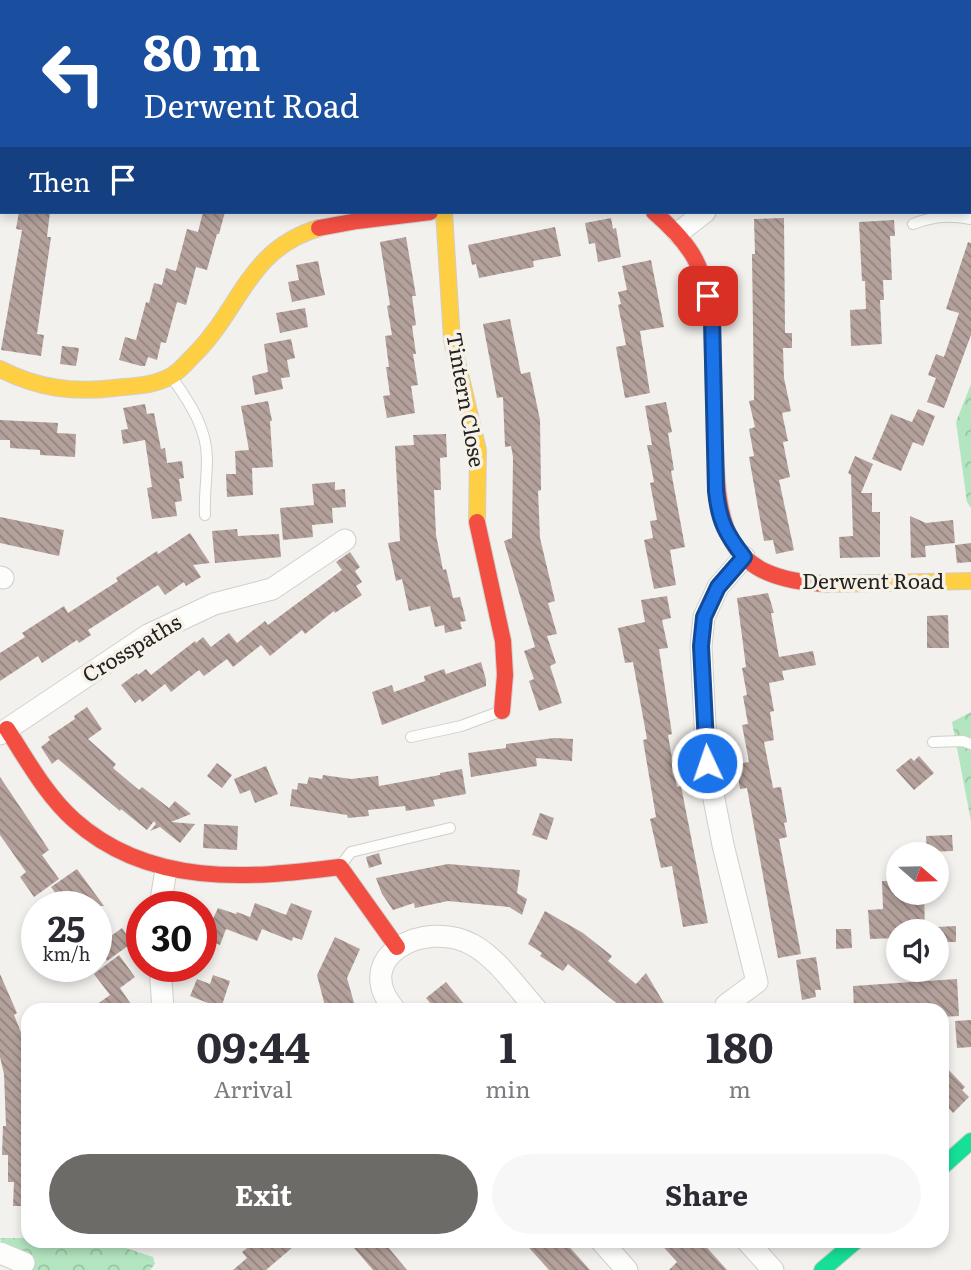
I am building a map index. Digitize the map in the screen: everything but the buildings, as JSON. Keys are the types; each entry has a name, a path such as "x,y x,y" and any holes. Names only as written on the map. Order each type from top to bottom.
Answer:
{"street":[{"path":"0,369 34,384 58,390 86,392 171,376 204,345 257,268 289,240 309,230 417,214"},
{"name":"Tintern Close","path":"444,214 452,340 478,450 477,523 503,641 505,675 502,711"},
{"name":"Derwent Road","path":"656,214 678,233 695,256 703,275 712,319 716,491 719,515 728,537 744,557 764,573 802,584 971,581"},
{"path":"678,233 702,214"},
{"name":"Crosspaths","path":"3,732 148,635 214,604 272,589 345,540"},
{"path":"729,1003 757,982 726,856 707,763 701,646 704,617 718,587 744,557"},
{"path":"3,732 75,821 131,857 166,870 209,877 257,876 340,867 397,947"},
{"path":"162,891 166,870"},
{"path":"389,1003 381,985 383,968 397,947 411,939 436,936 455,937 473,945 490,958 531,1003"},
{"path":"161,982 163,1003"},
{"path":"949,1156 952,1151 971,1141"},
{"path":"607,1248 627,1270"},
{"path":"753,1248 773,1270"},
{"path":"822,1270 848,1248"},
{"path":"0,1253 24,1263"}],"lane":[{"path":"913,224 931,217 948,215 971,219"},
{"path":"171,376 191,404 203,431 207,458 205,515"},
{"path":"411,737 461,726 502,711"},
{"path":"933,742 963,741 971,744"},
{"path":"340,867 351,852 450,828"}],"green space":[{"path":"971,384 971,508 967,502 956,422"},
{"path":"971,712 971,821 952,722"},
{"path":"0,1238 21,1238 21,1248 125,1248 153,1257 155,1264 150,1270 26,1270 6,1261"}],"traffic: fast":[{"path":"949,1161 971,1141"},
{"path":"822,1270 848,1248"}],"traffic: slow":[{"path":"444,214 452,340 478,450 477,522"},
{"path":"0,369 28,381 70,389 136,386 164,379 180,369 211,336 248,282 276,250 319,228"},
{"path":"828,584 971,581"}],"traffic: jam":[{"path":"319,228 414,214"},
{"path":"656,214 688,248 701,271 705,285 712,319 719,498 724,523 733,543 747,560 767,572 793,580 828,584"},
{"path":"477,522 503,641 505,675 502,711"},
{"path":"7,729 55,800 74,820 103,842 134,857 200,873 270,874 340,867 397,947"}],"route":[{"path":"707,763 701,646 704,617 718,587 744,557 728,537 719,515 716,491 712,319 708,296"}]}
